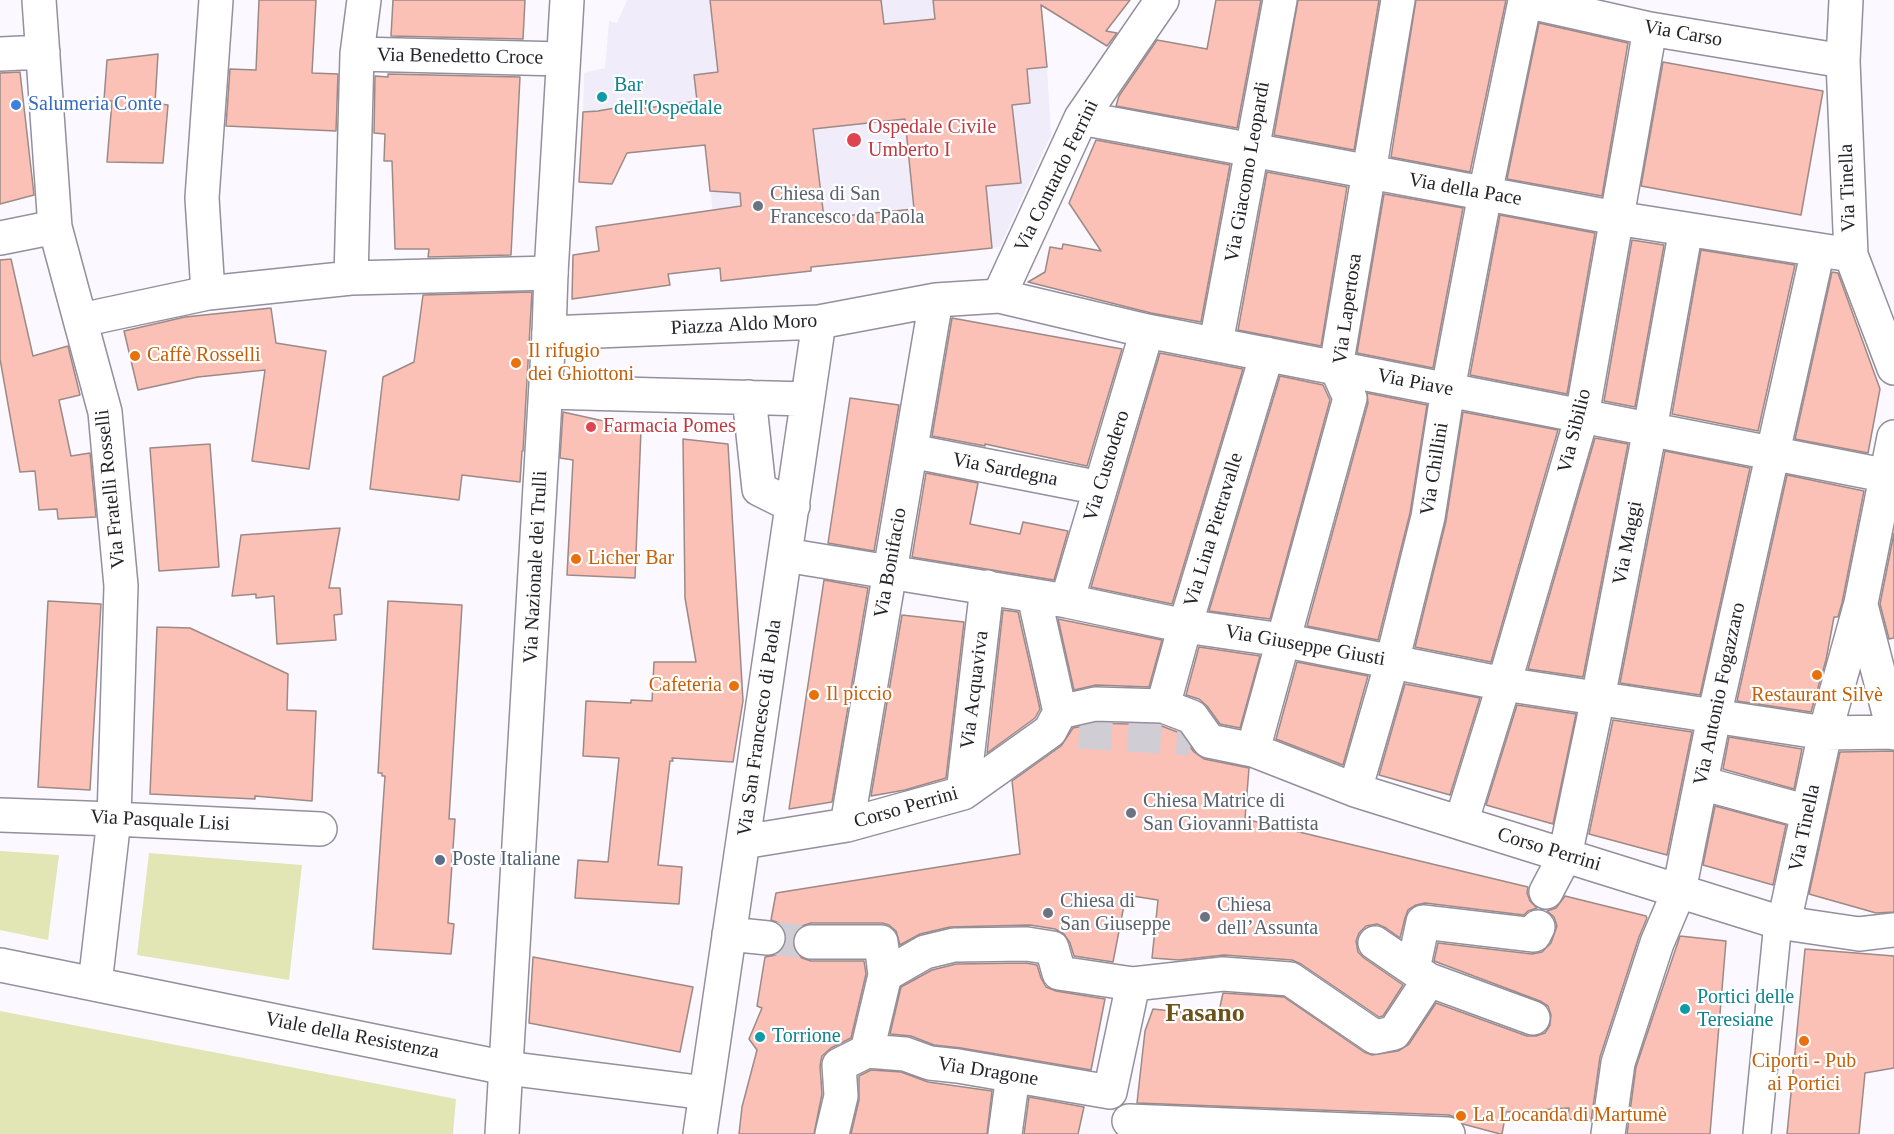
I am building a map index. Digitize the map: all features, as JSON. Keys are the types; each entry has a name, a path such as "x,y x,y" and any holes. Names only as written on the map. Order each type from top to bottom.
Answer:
{"street":[{"name":"Via Fratelli Rosselli","path":"39,0 55,227 105,412 121,586 114,819 95,984"},
{"path":"208,293 202,198 216,0"},
{"path":"351,278 357,54 364,0"},
{"name":"Via Nazionale dei Trulli","path":"502,1134 567,0"},
{"name":"Via Contardo Ferrini","path":"999,296 1082,118 1162,0"},
{"name":"Via Giacomo Leopardi","path":"1216,343 1280,0"},
{"name":"Via Lapertosa","path":"1253,750 1350,398 1336,368 1398,0"},
{"name":"Via Tinella","path":"1845,0 1843,61 1851,255 1894,368"},
{"name":"Via Carso","path":"1525,1 1650,29 1843,61"},
{"name":"Via Chillini","path":"1355,790 1392,662 1428,518 1448,390 1525,1"},
{"name":"Via Sibilio","path":"1461,823 1582,416 1650,29"},
{"path":"0,54 43,52"},
{"name":"Via Benedetto Croce","path":"357,54 563,59"},
{"name":"Via della Pace","path":"1082,118 1616,218 1851,255"},
{"path":"0,238 55,227"},
{"name":"Via Maggi","path":"1546,892 1565,856 1599,698 1686,229"},
{"name":"Via Antonio Fogazzaro","path":"1608,1134 1618,1063 1657,943 1679,891 1714,717 1818,250"},
{"path":"81,320 208,293 351,278 551,273"},
{"name":"Via Piave","path":"936,300 999,296 1147,331 1890,477"},
{"name":"Piazza Aldo Moro","path":"549,333 819,322 936,300"},
{"name":"Via Bonifacio","path":"847,825 936,300"},
{"name":"Via San Francesco di Paola","path":"700,1134 819,322"},
{"name":"Via Custodero","path":"1067,601 1147,331"},
{"name":"Via Lina Pietravalle","path":"1163,706 1267,354"},
{"path":"546,392 807,399"},
{"path":"749,397 759,489 793,506"},
{"path":"1894,437 1890,477 1861,603 1894,732"},
{"name":"Via Sardegna","path":"911,451 1100,488"},
{"name":"Via Giuseppe Giusti","path":"785,555 1067,601 1185,626 1282,640 1504,684 1825,733 1894,732"},
{"name":"Via Acquaviva","path":"963,793 987,587"},
{"path":"1034,596 1063,725"},
{"name":"Via Tinella","path":"1781,922 1825,733 1861,603"},
{"name":"Corso Perrini","path":"743,842 847,825 963,793 1095,704 1163,706 1192,717 1200,740 1253,750 1355,790 1679,891 1781,922 1859,934 1894,930"},
{"path":"1701,783 1808,812"},
{"name":"Via Pasquale Lisi","path":"0,815 320,829"},
{"path":"885,975 925,952 954,945 1027,944 1052,948 1059,973 1133,984 1223,974 1290,979 1375,1038 1394,1033 1421,974 1423,922 1534,935 1538,927"},
{"path":"1757,1134 1781,922"},
{"path":"729,934 768,938"},
{"path":"811,942 881,942 885,975 853,1058 832,1134"},
{"path":"1375,943 1421,974 1533,1018"},
{"name":"Viale della Resistenza","path":"0,965 506,1068 706,1093"},
{"path":"1133,984 1110,1092 1127,1107 1129,1128 1449,1134"},
{"name":"Via Dragone","path":"853,1058 905,1054 930,1063 1110,1092"},
{"path":"1005,1134 1013,1075"}],"shaded area":[{"name":"Ospedale Civile Umberto I","path":"627,0 1040,0 1051,135 1000,247 811,267 811,271 721,281 705,145 633,110 632,105 583,112 584,73 605,68 609,21 617,23"}],"green space":[{"path":"0,851 59,855 48,940 0,930"},
{"path":"149,853 302,865 289,980 137,955"},
{"path":"0,1011 456,1099 453,1134 0,1134"}],"building":[{"path":"259,0 316,0 312,73 338,74 336,131 226,126 230,69 256,70"},
{"path":"393,0 525,0 523,39 391,36"},
{"name":"Ospedale Civile Umberto I","path":"710,0 881,0 884,24 935,19 933,0 1130,0 1106,31 1117,33 1107,46 1041,5 1047,67 1027,69 1030,103 1012,105 1021,183 986,186 992,248 811,267 811,271 721,281 720,268 668,274 670,285 572,299 573,255 599,251 596,227 741,206 740,193 710,191 705,145 627,153 612,184 579,182 583,112 632,105 633,110 697,101 694,75 718,72","holes":["905,119 914,209 824,218 813,129"]},
{"path":"1216,0 1261,0 1237,128 1116,106 1119,96 1157,40 1207,49"},
{"path":"1298,0 1379,0 1354,150 1274,135"},
{"path":"1416,0 1506,0 1470,172 1391,157"},
{"path":"1539,23 1628,43 1602,196 1507,179"},
{"path":"158,54 155,103 168,105 163,163 107,162 112,101 104,100 107,60"},
{"path":"1663,62 1823,91 1801,215 1641,186"},
{"path":"20,72 34,195 0,204 0,73"},
{"path":"388,74 520,77 511,255 428,257 429,249 395,249 392,161 384,161 385,134 374,133 375,76 388,77"},
{"path":"1096,140 1230,165 1201,322 1151,313 1028,282 1045,272 1050,247 1062,249 1063,244 1101,251 1069,203"},
{"path":"1267,172 1347,187 1321,346 1238,330"},
{"path":"1384,194 1463,208 1433,368 1357,353"},
{"path":"1500,215 1595,233 1567,394 1470,375"},
{"path":"1632,240 1664,245 1635,407 1604,401"},
{"path":"1701,250 1795,265 1758,431 1672,414"},
{"path":"11,259 33,356 68,346 80,395 59,400 71,456 90,453 96,517 58,519 57,509 39,510 35,471 20,472 0,359 0,260"},
{"path":"1832,272 1838,273 1880,389 1868,453 1795,439"},
{"path":"532,292 520,482 462,475 459,500 370,489 383,377 414,362 423,295"},
{"path":"271,308 276,343 326,351 309,469 252,461 265,370 198,377 138,390 124,331 185,317"},
{"path":"952,318 1122,349 1087,466 985,444 985,446 932,436"},
{"path":"1160,353 1243,369 1172,604 1091,587"},
{"path":"1280,376 1323,385 1330,400 1270,619 1209,611"},
{"path":"1367,393 1427,405 1410,513 1378,640 1307,626 1368,403"},
{"path":"850,398 899,405 874,551 828,543"},
{"path":"563,412 615,421 615,424 630,423 641,430 635,578 567,575 573,460 560,458"},
{"path":"1463,412 1558,430 1491,662 1415,647 1446,521"},
{"path":"1595,438 1628,444 1583,677 1528,669"},
{"path":"683,439 728,444 743,701 733,762 672,758 673,761 670,761 658,865 682,867 679,904 575,898 578,860 608,862 619,758 583,756 586,701 631,703 631,700 652,701 654,662 696,662 685,598"},
{"path":"210,444 219,567 159,571 150,448"},
{"path":"1665,451 1750,468 1700,695 1620,683"},
{"path":"926,473 978,483 970,524 1020,534 1023,522 1068,531 1054,580 912,557"},
{"path":"1787,475 1864,491 1842,603 1838,617 1834,617 1826,660 1811,712 1737,701"},
{"path":"340,528 329,588 340,588 342,614 334,615 336,640 277,644 274,596 256,598 256,594 232,596 241,535"},
{"path":"1894,533 1894,638 1889,639 1880,604"},
{"path":"824,580 868,588 832,802 789,809"},
{"path":"48,601 101,604 90,790 38,787"},
{"path":"388,601 462,605 449,819 455,819 448,923 454,924 451,954 373,949 385,776 378,773"},
{"path":"1003,610 1018,612 1040,709 1035,718 987,753"},
{"path":"902,615 964,622 946,778 905,790 871,796"},
{"path":"1058,619 1162,640 1149,687 1096,685 1074,690"},
{"path":"157,627 190,628 288,674 287,710 316,711 312,801 255,796 255,799 150,794"},
{"path":"1199,647 1260,656 1240,728 1220,724 1199,699 1186,695"},
{"path":"1297,662 1368,676 1343,765 1276,739"},
{"path":"1405,684 1480,698 1450,795 1379,775"},
{"path":"1517,705 1576,714 1553,824 1486,805"},
{"path":"1613,720 1692,732 1667,855 1589,834"},
{"path":"1097,723 1159,725 1180,733 1194,752 1204,759 1249,768 1245,819 1528,887 1527,893 1530,901 1537,908 1524,915 1425,903 1408,910 1400,938 1377,924 1366,926 1359,933 1356,941 1358,952 1403,985 1383,1016 1379,1017 1292,960 1224,955 1179,960 1152,958 1158,900 1126,895 1113,962 1074,956 1064,934 1055,929 1030,925 950,927 920,934 900,945 896,931 882,923 811,923 795,932 792,941 795,951 802,958 811,961 864,961 866,974 851,1038 831,1048 822,1056 820,1066 822,1094 814,1134 739,1134 742,1107 757,1050 749,1039 762,1008 757,1006 765,957 776,955 787,940 785,930 779,923 771,920 776,893 1020,854 1012,781 1061,746 1073,728"},
{"path":"1729,737 1802,749 1794,789 1723,769"},
{"path":"1894,751 1894,912 1876,913 1809,894 1840,752"},
{"path":"1715,806 1786,825 1773,885 1703,865"},
{"path":"1565,896 1647,918 1600,1057 1591,1121 1568,1119 1569,1108 1506,1112 1502,1134 1500,1134 1463,1124 1457,1118 1449,1115 1137,1103 1145,1031 1153,1009 1218,1016 1223,993 1284,997 1364,1052 1372,1055 1398,1051 1409,1044 1436,1003 1527,1036 1545,1033 1550,1025 1551,1015 1548,1006 1434,961 1438,943 1532,954 1542,952 1551,943 1557,926 1554,917 1547,911 1556,908"},
{"name":"Portici delle Teresiane","path":"1680,936 1726,941 1710,1134 1627,1134 1636,1067"},
{"name":"Portici delle Teresiane","path":"1805,949 1894,956 1894,1068 1865,1073 1859,1134 1787,1134"},
{"path":"533,957 693,987 680,1052 529,1023"},
{"path":"1026,963 1037,965 1046,987 1056,991 1105,999 1091,1070 934,1045 911,1036 890,1034 901,987 932,970 956,964"},
{"path":"871,1070 901,1072 928,1082 992,1091 987,1134 851,1134 859,1100 859,1076"},
{"path":"1029,1097 1084,1107 1078,1134 1024,1134"}],"tunnel":[{"path":"1079,732 1191,739"},
{"path":"768,938 811,942"}],"place":[{"name":"Bar dell'Ospedale","path":"602,97"},
{"name":"Salumeria Conte","path":"16,105"},
{"name":"Ospedale Civile Umberto I","path":"854,140"},
{"name":"Chiesa di San Francesco da Paola","path":"758,206"},
{"name":"Caffè Rosselli","path":"135,356"},
{"name":"Il rifugio dei Ghiottoni","path":"516,363"},
{"name":"Farmacia Pomes","path":"591,427"},
{"name":"Licher Bar","path":"576,559"},
{"name":"Restaurant Silvè","path":"1817,675"},
{"name":"Cafeteria","path":"734,686"},
{"name":"Il piccio","path":"814,695"},
{"name":"Chiesa Matrice di San Giovanni Battista","path":"1131,813"},
{"name":"Poste Italiane","path":"440,860"},
{"name":"Chiesa di San Giuseppe","path":"1048,913"},
{"name":"Chiesa dell’Assunta","path":"1205,917"},
{"name":"Portici delle Teresiane","path":"1685,1009"},
{"name":"Torrione","path":"760,1037"},
{"name":"Ciporti - Pub ai Portici","path":"1804,1041"},
{"name":"La Locanda di Martumè","path":"1461,1116"}],"district":[{"name":"Fasano","path":"1205,1014"}]}
